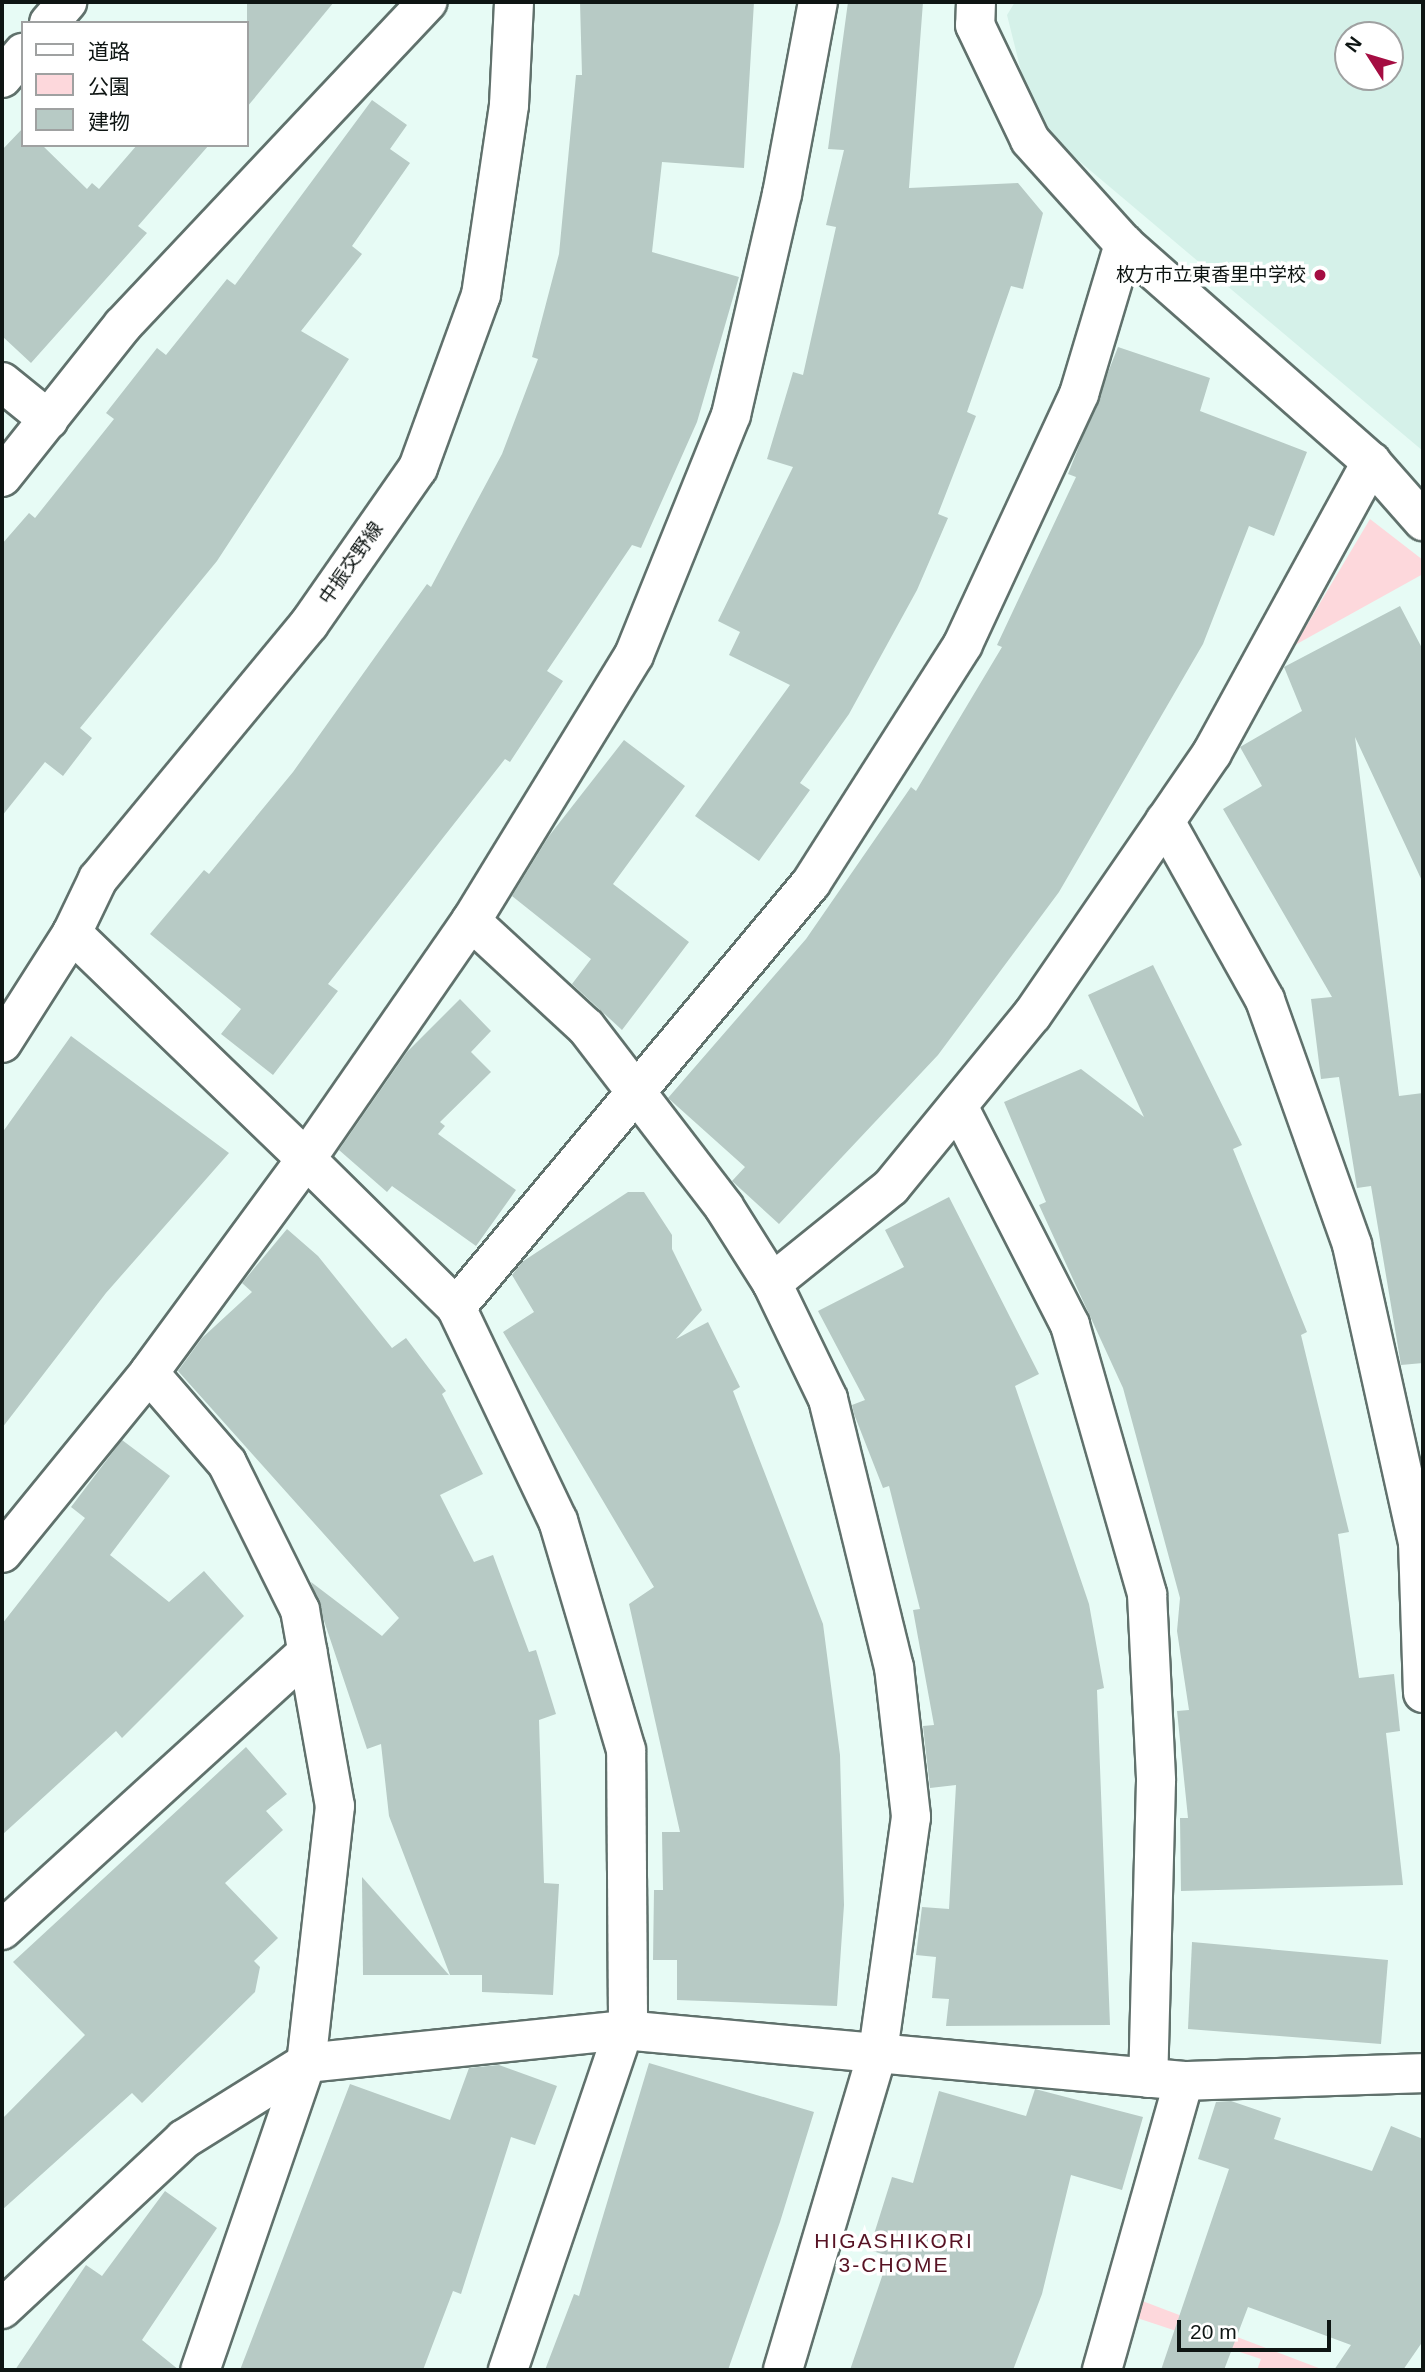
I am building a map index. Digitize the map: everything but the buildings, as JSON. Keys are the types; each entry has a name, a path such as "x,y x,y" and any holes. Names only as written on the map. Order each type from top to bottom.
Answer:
{"street":[{"path":"51,21 67,2"},
{"path":"2,477 123,325 427,2"},
{"name":"中振交野線","path":"2,1044 72,933 98,879 309,624 418,468 481,295 509,105 514,2"},
{"path":"2,1553 149,1373 306,1159 471,921 634,655 683,542 731,415 818,2"},
{"path":"976,2 975,25 1030,141 1124,244 1371,462 1423,521"},
{"path":"2,78 21,56"},
{"path":"456,1307 811,883 963,644 1079,394 1124,244"},
{"path":"2,382 49,420"},
{"path":"772,1283 891,1187 1032,1015 1212,753 1371,462"},
{"path":"1165,821 1265,1000 1352,1245 1421,1542 1423,1693"},
{"path":"471,921 586,1027 724,1207 772,1283 828,1399 894,1667 911,1817 878,2051 783,2370"},
{"path":"72,933 456,1307 558,1521 625,1750 623,2030 508,2370"},
{"path":"958,1106 1070,1325 1147,1594 1166,2080 1102,2370"},
{"path":"149,1373 227,1463 300,1611 335,1806 306,2063 200,2370"},
{"path":"2,1930 307,1651"},
{"path":"2,2309 184,2139 306,2063 623,2030 878,2051 1166,2080 1423,2073"}],"shaded area":[{"name":"枚方市立東香里中学校","path":"1015,2 1423,2 1423,451 1034,123 1007,15"}],"green space":[{"path":"1370,519 1423,560 1423,574 1295,645"},
{"path":"1124,2294 1324,2370 1257,2370 1261,2359 1119,2312"}],"place":[{"name":"枚方市立東香里中学校","path":"1320,275"}],"district":[{"name":"HIGASHIKORI 3-CHOME","path":"894,2253"}]}
